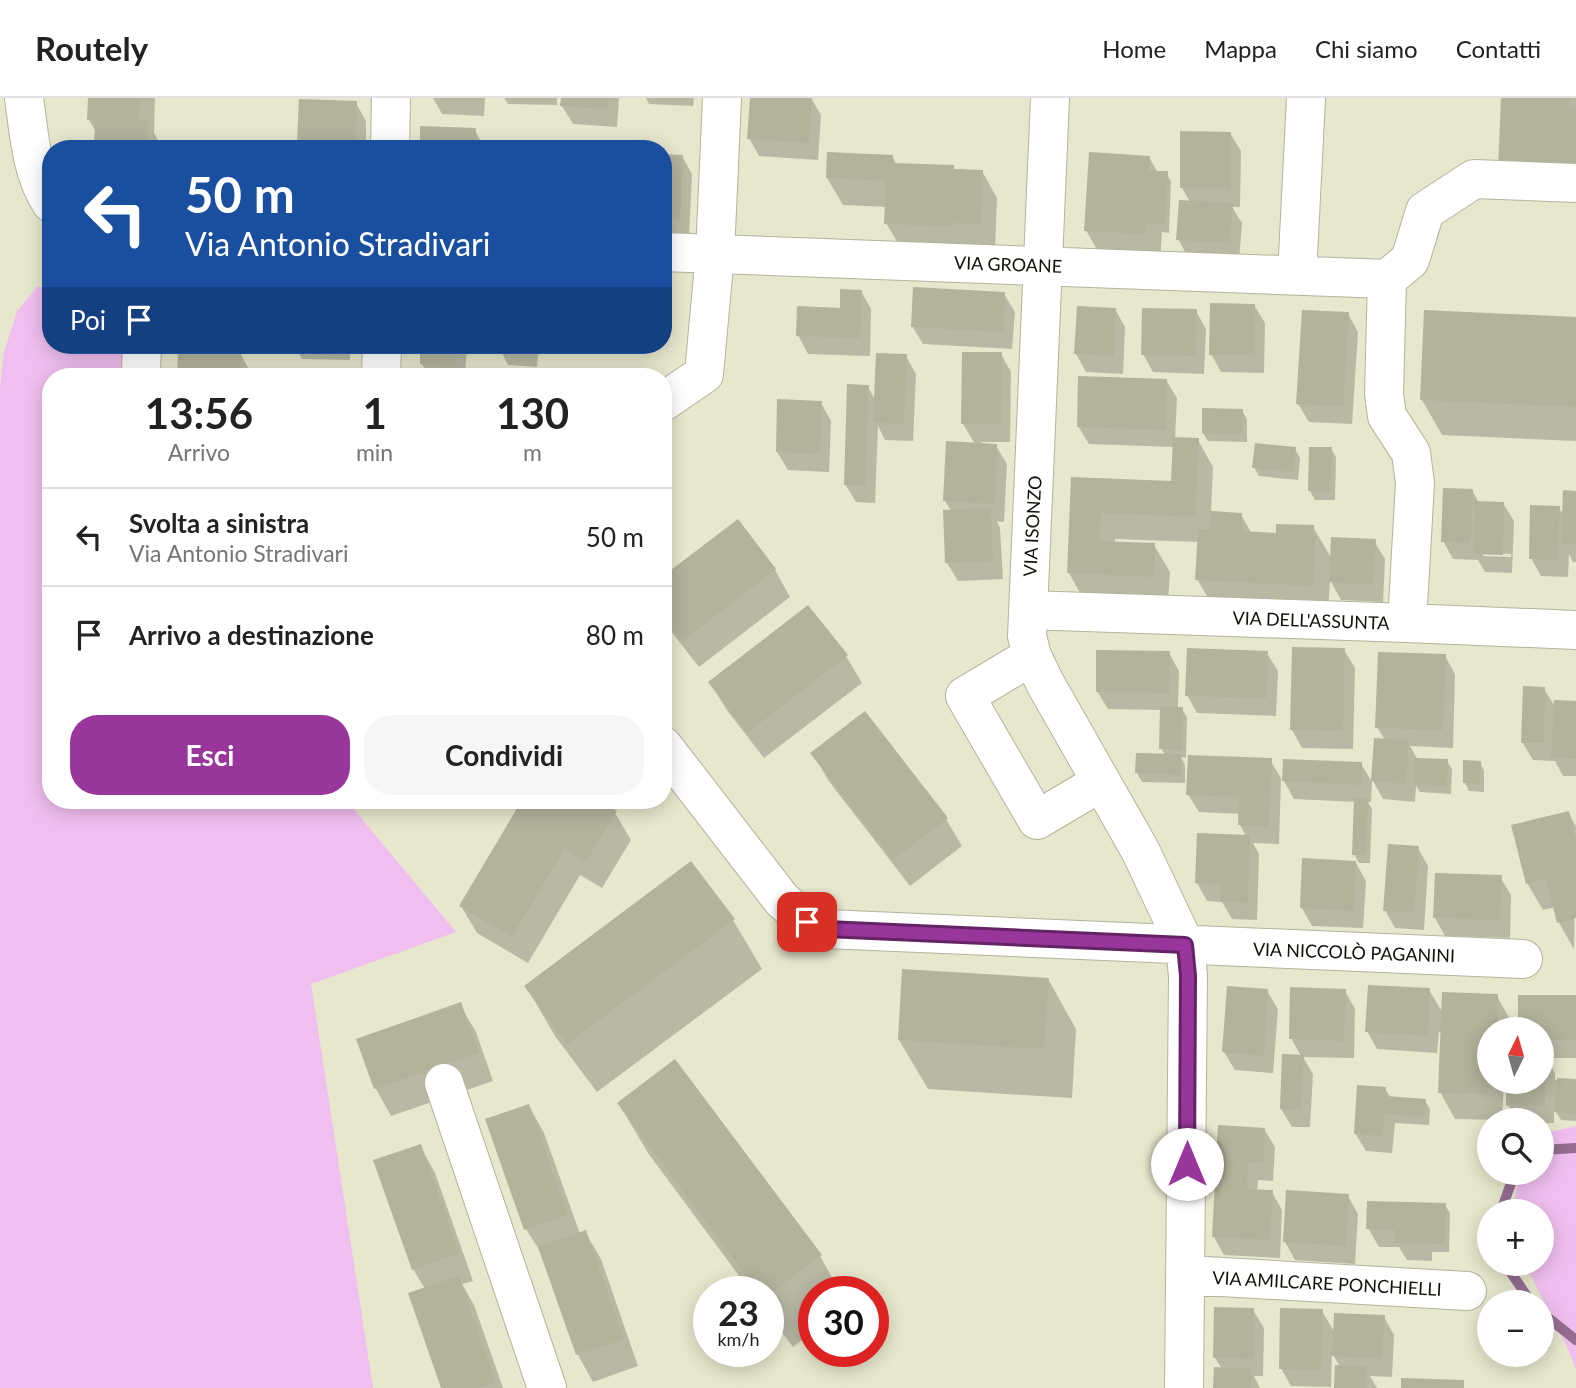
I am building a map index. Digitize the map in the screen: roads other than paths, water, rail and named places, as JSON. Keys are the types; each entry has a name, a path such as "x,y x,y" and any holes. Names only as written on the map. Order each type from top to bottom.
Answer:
{"street":[{"path":"24,98 34,162 42,188"},
{"path":"390,140 391,98"},
{"path":"672,396 705,374 715,254 722,98"},
{"name":"VIA ISONZO","path":"1049,98 1027,636 1032,656 1140,850 1179,931"},
{"path":"1306,98 1300,275 1387,279 1410,260 1425,211 1474,179 1576,183"},
{"name":"VIA GROANE","path":"672,252 1300,275"},
{"name":"VIA DELL'ASSUNTA","path":"1028,610 1407,623 1415,482 1411,453 1387,416 1384,394 1387,279"},
{"path":"1407,623 1576,630"},
{"path":"1032,656 965,696 1037,820 1101,782"},
{"name":"VIA NICCOLÒ PAGANINI","path":"672,758 782,900 807,922 826,929 1179,931 1523,960"},
{"path":"1179,931 1188,976 1184,1388"},
{"path":"444,1083 547,1388"},
{"name":"VIA AMILCARE PONCHIELLI","path":"1187,1275 1467,1291"}],"waterway":[{"path":"1554,1149 1576,1148"},
{"path":"1505,1199 1510,1185"},
{"path":"1513,1276 1523,1290"},
{"path":"1554,1323 1576,1340"}]}
